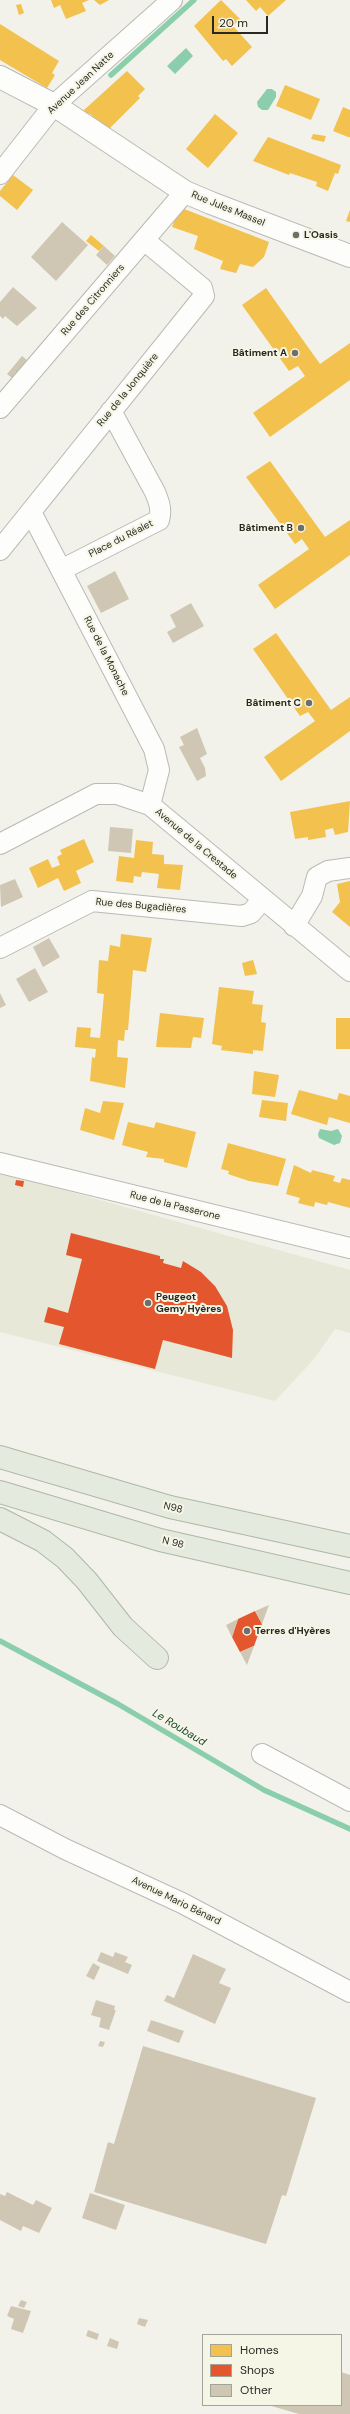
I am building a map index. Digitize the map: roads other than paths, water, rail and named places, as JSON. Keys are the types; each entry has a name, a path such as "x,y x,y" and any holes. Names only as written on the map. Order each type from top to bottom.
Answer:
{"highway":[{"name":"N98","path":"0,1457 170,1507 350,1546"},
{"name":"N 98","path":"0,1492 160,1540 350,1583"},
{"path":"0,1519 43,1541 65,1558 87,1581 123,1627 157,1658"}],"street":[{"name":"Avenue Jean Natte","path":"0,174 54,105 172,0"},
{"name":"Rue Jules Massel","path":"0,77 54,105 185,192 211,204 350,256"},
{"name":"Rue des Citronniers","path":"0,408 185,192"},
{"name":"Rue de la Jonquière","path":"0,550 204,296 202,288 144,240"},
{"name":"Place du Réalet","path":"61,570 159,520 161,504 111,411"},
{"name":"Rue de la Monache","path":"31,512 154,749 159,770 150,805"},
{"name":"Avenue de la Crestade","path":"0,844 96,794 117,794 150,805 262,900 350,971"},
{"path":"294,926 312,896 317,877 328,871 350,868"},
{"name":"Rue des Bugadières","path":"0,948 92,901 242,916 251,913 262,900"},
{"name":"Rue de la Passerone","path":"0,1163 350,1248"},
{"path":"262,1754 350,1801"},
{"name":"Avenue Mario Bénard","path":"0,1815 65,1849 182,1903 350,1992"}],"waterway":[{"path":"111,75 194,0"},
{"name":"Le Roubaud","path":"0,1641 118,1704 264,1790 350,1829"}],"place":[{"name":"L'Oasis","path":"296,235"},
{"name":"Bâtiment A","path":"295,353"},
{"name":"Bâtiment B","path":"301,528"},
{"name":"Bâtiment C","path":"309,703"},
{"name":"Peugeot Gemy Hyères","path":"148,1303"},
{"name":"Terres d'Hyères","path":"247,1631"}]}
